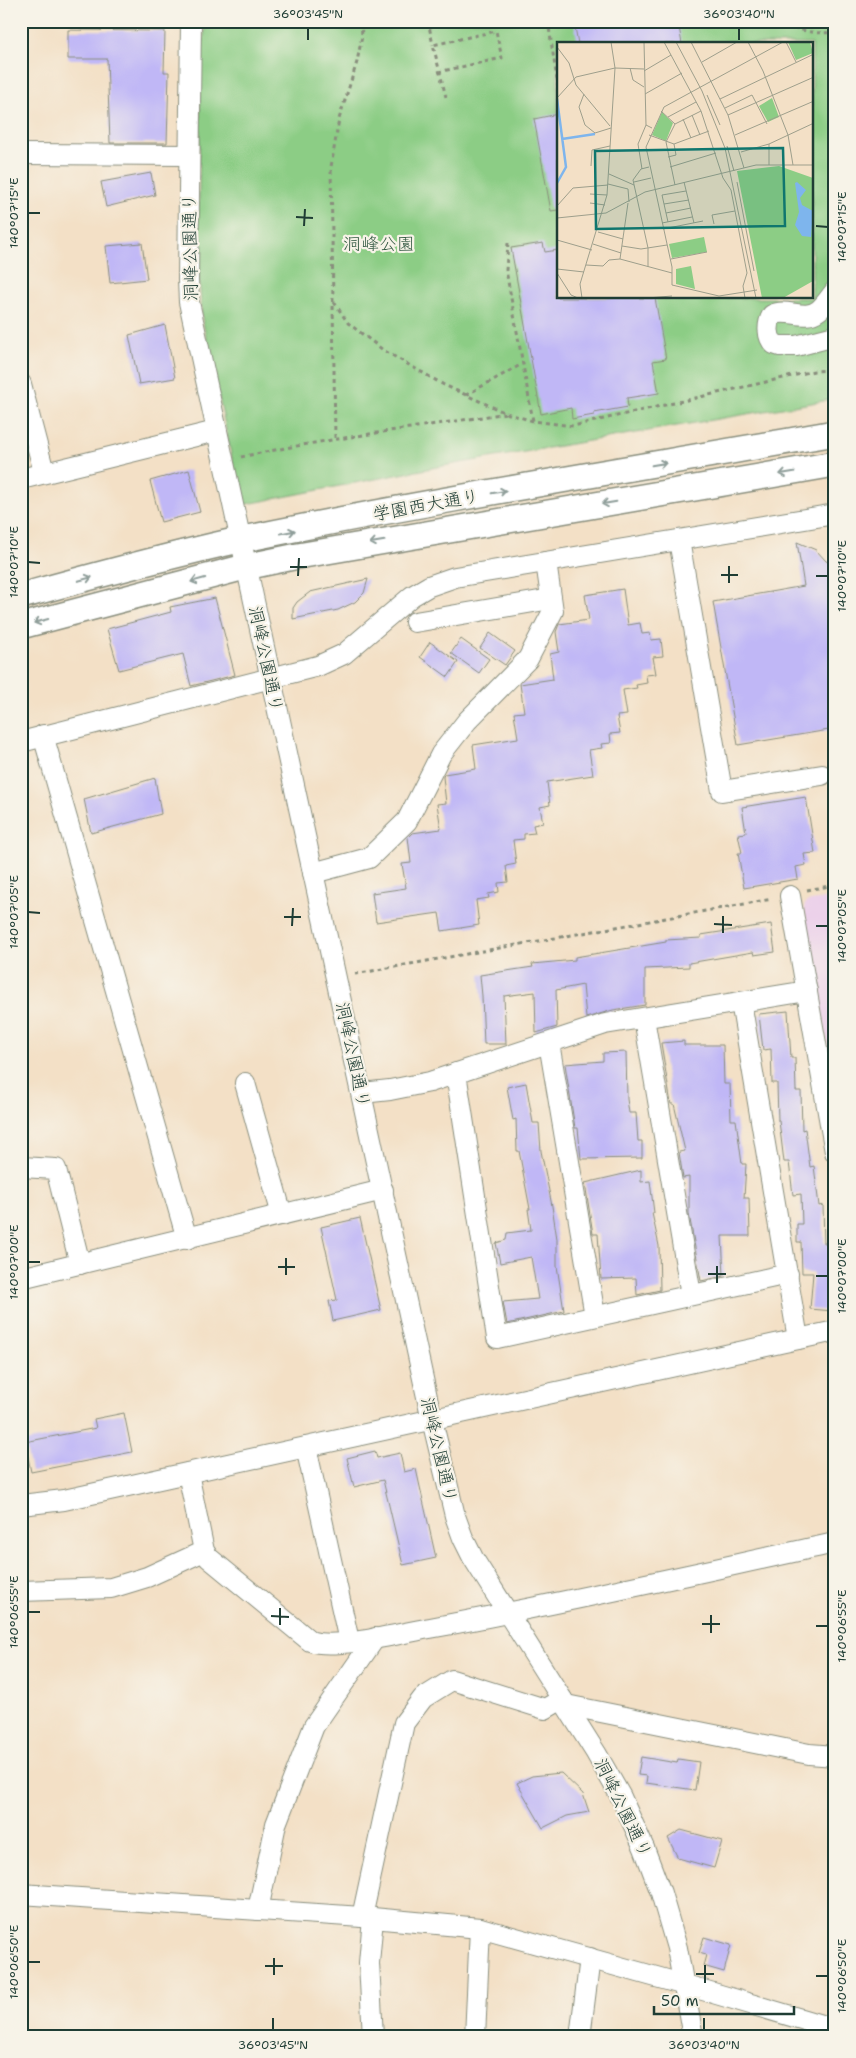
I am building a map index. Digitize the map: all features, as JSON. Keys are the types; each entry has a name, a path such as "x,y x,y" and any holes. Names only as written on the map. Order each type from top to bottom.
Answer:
{"main road":[{"name":"学園西大通り","path":"21,596 116,570 240,540 415,507 835,433"},
{"name":"学園西大通り","path":"21,626 246,567 308,554 835,464"}],"street":[{"name":"洞峰公園通り","path":"191,21 189,302 432,1420 455,1516 473,1558 564,1702 621,1797 644,1848 661,1893 677,1948 692,2037"},
{"path":"21,154 189,155"},
{"path":"835,291 820,310 815,313 802,316 780,312 772,315 768,336 774,344 787,347 835,336"},
{"path":"21,384 44,472"},
{"path":"21,479 216,431"},
{"path":"21,742 318,666 344,654 412,596 429,586 455,577 835,514"},
{"path":"679,540 722,791 822,775"},
{"path":"313,873 369,858 402,827 441,754 467,721 528,659 553,611 546,562"},
{"path":"415,622 551,599"},
{"path":"43,735 187,1239"},
{"path":"790,896 835,1152"},
{"path":"362,1093 390,1090 430,1082 605,1024 807,991"},
{"path":"741,1002 798,1339"},
{"path":"644,1018 691,1295"},
{"path":"549,1043 595,1316"},
{"path":"456,1073 497,1338 788,1274"},
{"path":"246,1083 282,1215"},
{"path":"21,1167 56,1169 80,1264"},
{"path":"21,1278 382,1190"},
{"path":"21,1505 64,1500 835,1331"},
{"path":"306,1447 349,1641"},
{"path":"188,1473 204,1551 209,1558 310,1641 320,1645 375,1638 508,1614 835,1543"},
{"path":"21,1591 111,1588 146,1577 204,1551"},
{"path":"258,1910 276,1824 314,1726 375,1638"},
{"path":"372,2037 368,1917 404,1723 423,1698 452,1680 545,1709 564,1702 809,1754 835,1756"},
{"path":"21,1894 368,1917 480,1928 835,2029"},
{"path":"475,2037 480,1928"},
{"path":"580,2037 590,1958"}],"path":[{"path":"335,438 331,167 339,119 357,62 362,36 360,21"},
{"path":"428,21 438,72 446,97"},
{"path":"430,27 459,21"},
{"path":"548,21 557,80"},
{"path":"779,21 801,31 819,34 835,32"},
{"path":"433,45 496,31 502,58 438,72"},
{"path":"508,243 506,270 533,421"},
{"path":"334,302 348,323 383,350 444,386 506,412 533,421 573,426 814,371 835,370"},
{"path":"466,395 524,363"},
{"path":"240,457 335,438 412,428 506,412"},
{"path":"355,974 790,896 810,889 835,885"}],"shaded area":[{"path":"835,897 835,1074 832,1074 804,907 806,902"}],"green space":[{"name":"洞峰公園","path":"206,21 835,21 835,399 437,467 242,505 202,318 198,262 201,55"}],"building":[{"path":"574,21 678,21 682,42 578,42"},
{"path":"68,30 165,31 164,72 169,72 167,143 110,143 107,59 68,59"},
{"path":"557,114 557,210 551,211 534,119"},
{"path":"151,173 155,195 106,207 101,182"},
{"path":"142,243 147,279 110,283 106,246"},
{"path":"543,243 545,252 557,250 557,299 655,299 666,359 653,361 659,393 627,398 628,407 572,419 571,408 541,414 511,248"},
{"path":"165,325 175,378 139,384 129,335"},
{"path":"189,470 200,512 161,522 150,481"},
{"path":"797,542 816,550 826,561 835,566 835,729 738,745 713,602 804,586"},
{"path":"368,579 364,593 355,602 338,610 293,619 293,608 297,602 310,592"},
{"path":"623,589 628,625 640,623 642,634 650,633 651,640 661,639 663,656 653,657 656,674 646,675 647,683 636,685 637,688 623,690 627,715 617,716 620,733 610,734 611,743 601,744 602,748 589,750 593,775 547,782 550,805 540,807 543,823 533,825 535,833 524,834 524,839 513,840 516,864 506,866 508,882 498,883 499,892 488,894 489,898 476,900 479,925 442,931 439,913 376,922 372,893 406,888 402,864 411,863 408,837 412,833 441,829 437,804 446,803 444,774 476,769 473,745 518,738 514,713 524,712 520,684 553,679 550,654 559,652 556,632 559,624 589,620 585,595"},
{"path":"215,598 235,675 191,686 183,654 119,670 107,629 171,612 170,607"},
{"path":"490,633 515,651 505,665 480,648"},
{"path":"461,639 489,659 479,673 451,653"},
{"path":"430,642 458,662 448,677 420,657"},
{"path":"155,778 161,814 91,833 84,799"},
{"path":"806,797 815,853 804,854 806,865 796,867 798,879 744,888 738,853 742,853 738,834 746,833 742,807"},
{"path":"771,924 775,952 754,955 753,952 689,963 689,967 645,969 645,1005 613,1010 586,1018 583,985 556,990 557,1027 536,1033 535,992 504,996 506,1044 484,1044 480,975 533,967 532,964 575,960 575,957 666,942 666,940 701,938 701,935"},
{"path":"788,1011 791,1058 795,1058 796,1091 801,1091 802,1130 805,1129 810,1167 814,1166 819,1206 823,1205 824,1243 832,1243 832,1279 835,1279 833,1311 810,1309 813,1273 802,1273 801,1242 797,1242 797,1224 802,1224 801,1194 793,1195 789,1162 784,1162 778,1121 777,1083 772,1083 771,1049 763,1050 759,1014"},
{"path":"684,1041 684,1045 723,1045 724,1084 730,1084 731,1120 736,1120 742,1164 746,1164 744,1198 749,1198 750,1236 722,1236 724,1276 701,1281 689,1214 689,1177 683,1178 679,1152 685,1151 674,1104 671,1104 661,1043"},
{"path":"626,1052 629,1113 636,1113 638,1141 642,1141 642,1158 581,1159 578,1128 575,1128 565,1064 603,1061 603,1053"},
{"path":"526,1083 533,1123 539,1123 541,1151 557,1239 557,1266 564,1311 507,1324 503,1302 538,1299 531,1257 500,1263 496,1243 506,1240 507,1233 531,1230 528,1209 530,1209 519,1151 517,1151 516,1119 513,1120 507,1087"},
{"path":"641,1170 641,1182 650,1181 654,1213 652,1213 659,1246 660,1290 637,1295 636,1278 601,1279 598,1234 593,1234 585,1183"},
{"path":"360,1218 381,1310 333,1321 329,1301 337,1300 321,1227"},
{"path":"124,1413 132,1452 31,1472 25,1442 96,1428 94,1419"},
{"path":"375,1451 377,1458 400,1453 404,1472 416,1469 436,1558 403,1565 383,1480 354,1487 347,1458"},
{"path":"641,1757 677,1763 678,1759 699,1762 695,1790 646,1783 647,1776 638,1775"},
{"path":"561,1773 583,1794 589,1812 567,1816 543,1828 517,1783 532,1776"},
{"path":"681,1830 722,1841 714,1868 678,1858 668,1838"},
{"path":"704,1937 731,1945 724,1972 703,1966 706,1955 699,1953"}]}
